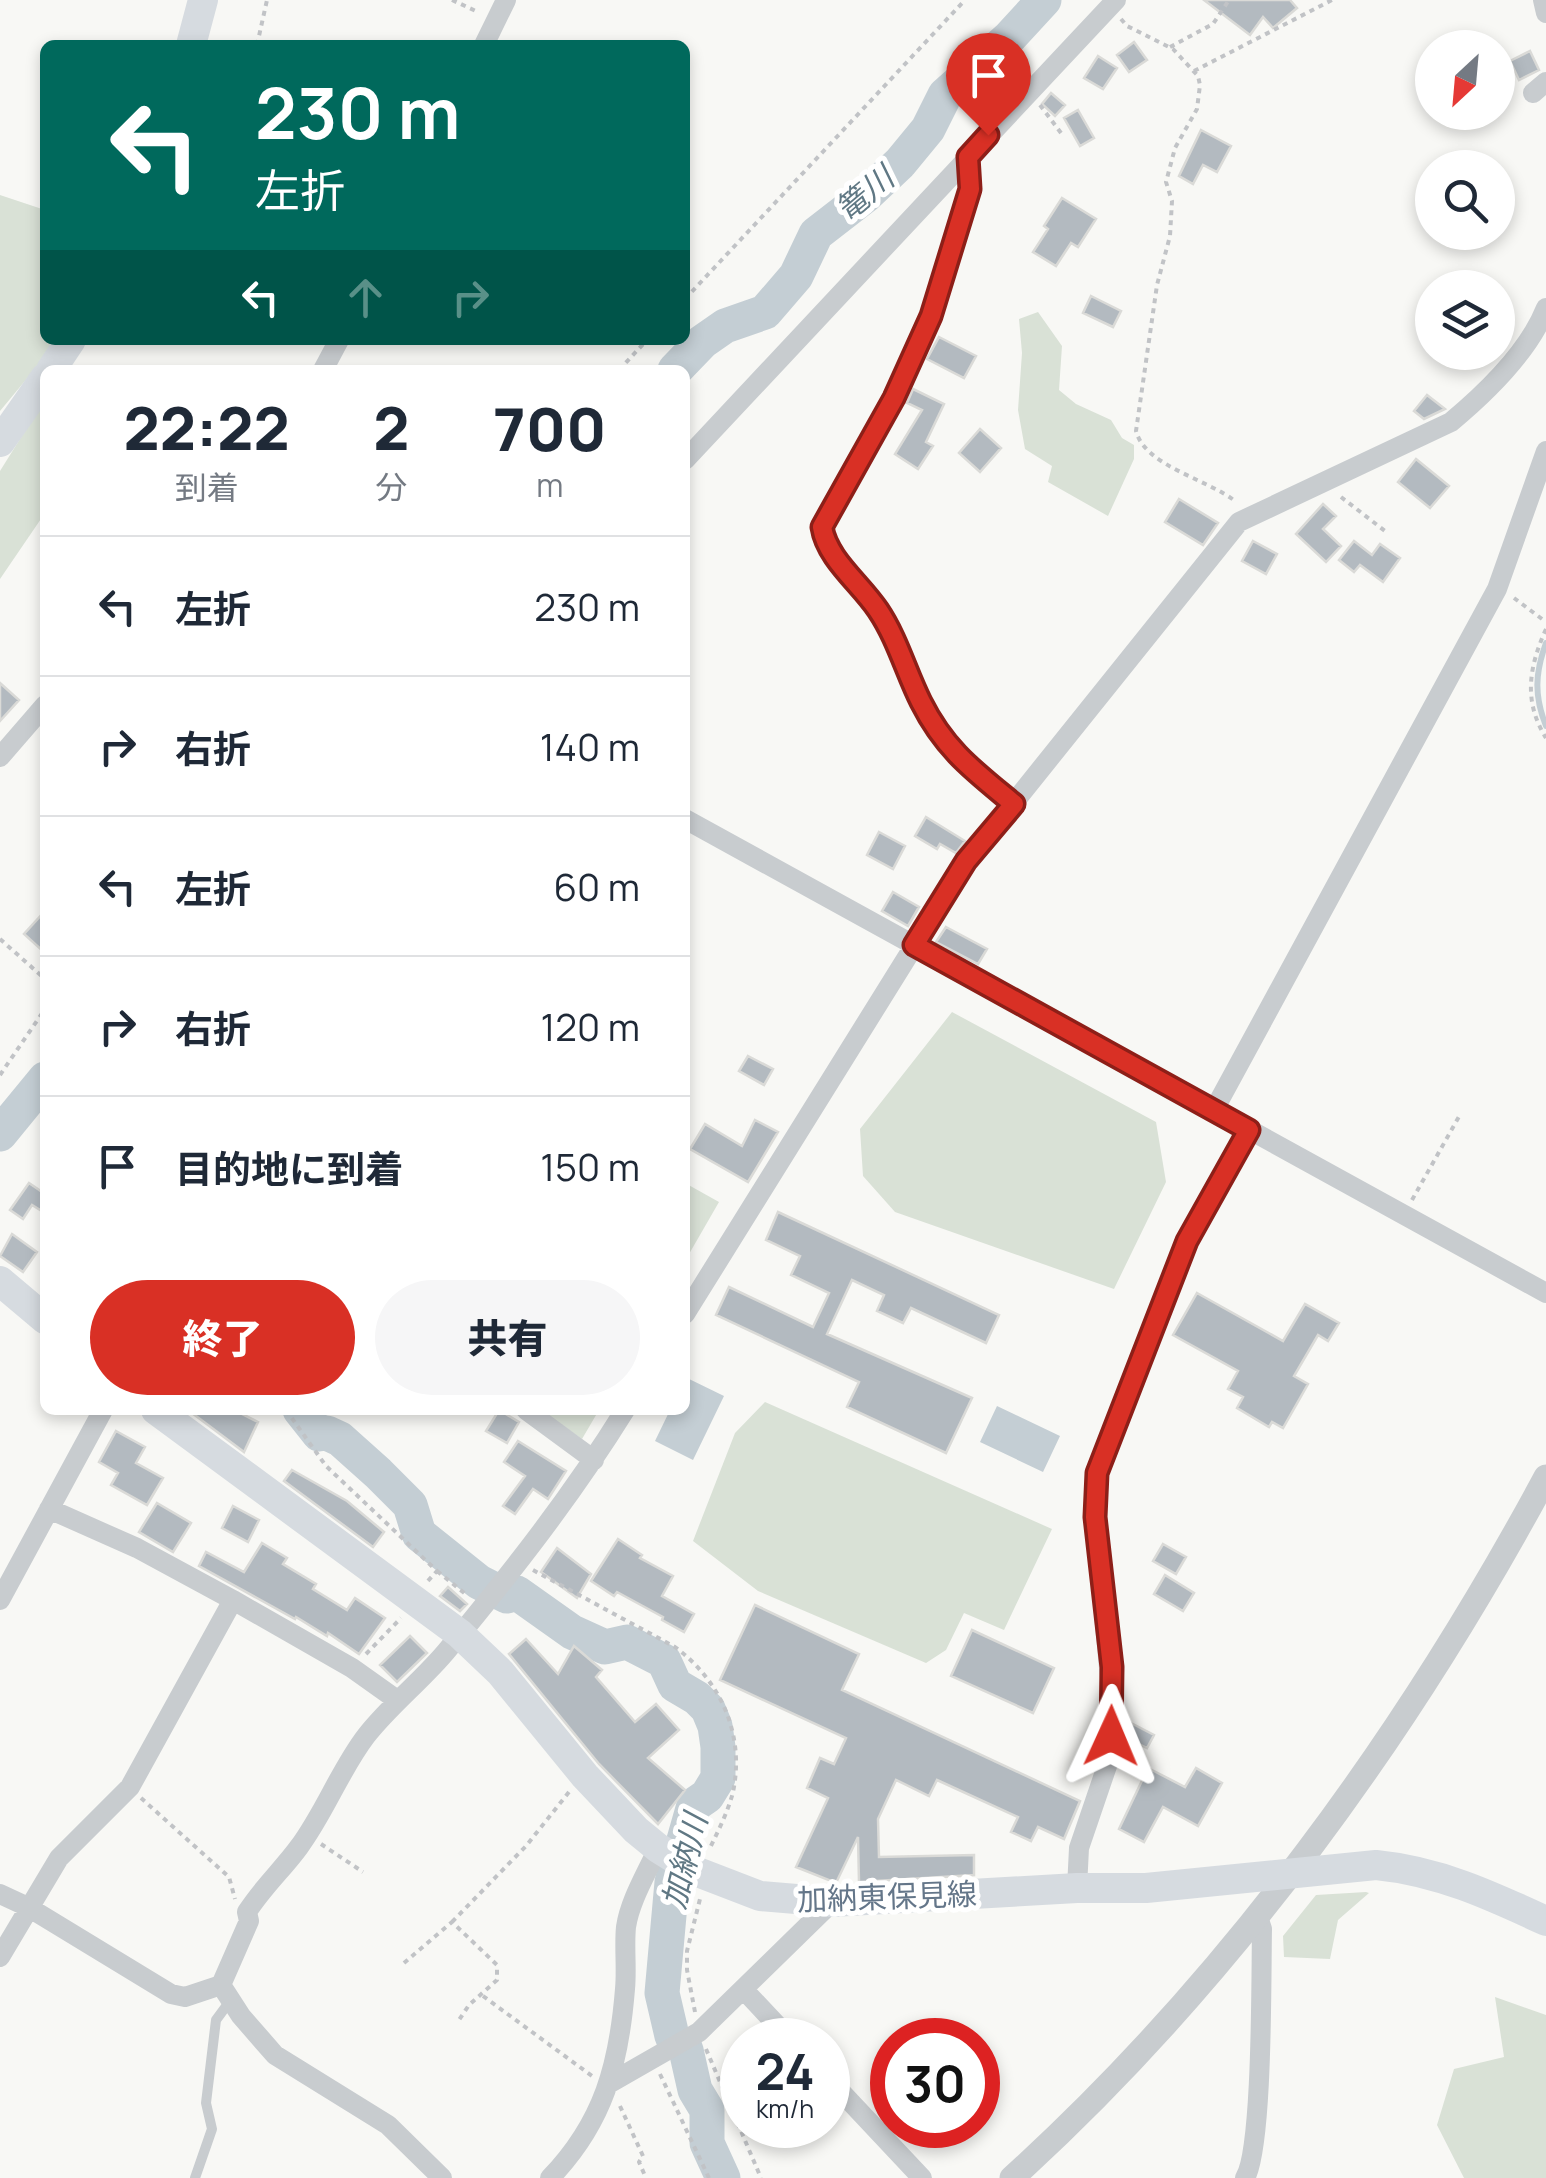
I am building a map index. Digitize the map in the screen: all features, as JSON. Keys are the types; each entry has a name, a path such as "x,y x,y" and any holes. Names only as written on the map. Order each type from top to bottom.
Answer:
{"main road":[{"path":"192,40 203,0"},
{"path":"0,442 40,385"},
{"path":"0,1282 40,1316"},
{"name":"加納東保見線","path":"163,1415 460,1634 500,1672 611,1806 663,1852 702,1874 760,1896 832,1902 1077,1888 1146,1888 1376,1865 1449,1878 1546,1921"}],"street":[{"path":"486,40 506,0"},
{"path":"1543,0 1546,13"},
{"path":"690,455 1030,91 1117,5"},
{"path":"968,157 970,189 931,316 894,398 822,527 827,546 885,622 934,724 960,760 1014,804"},
{"path":"690,1306 966,861 1239,522 1451,422 1541,340 1546,308"},
{"path":"1214,1110 1497,589 1546,451"},
{"path":"0,757 40,710"},
{"path":"690,822 1546,1293"},
{"path":"1077,1888 1079,1848 1109,1760 1113,1711 1095,1517 1097,1473 1187,1241 1249,1130"},
{"path":"0,1600 100,1415"},
{"path":"533,1415 594,1460"},
{"path":"226,1993 249,1921 247,1912 263,1886 306,1835 364,1739 460,1634 511,1571 594,1460 622,1415"},
{"path":"1012,2178 1108,2085 1288,1874 1422,1687 1492,1576 1546,1477"},
{"path":"49,1509 137,1548 233,1600 357,1671 397,1700"},
{"path":"0,1958 59,1858 130,1787 233,1600"},
{"path":"550,2178 567,2160 608,2090 625,1989 630,1908 663,1852"},
{"path":"0,1894 170,1994 184,1997 226,1993"},
{"path":"608,2090 690,2038 832,1902"},
{"path":"1244,2178 1252,2166 1255,2129 1262,1929 1257,1914"},
{"path":"744,1990 770,2018"},
{"path":"226,1993 275,2055 388,2125 442,2178"},
{"path":"850,2101 922,2178"}],"lane":[{"path":"195,2178 212,2129 206,2103 216,2020 226,1993"}],"path":[{"path":"258,40 267,0"},
{"path":"452,0 496,21"},
{"path":"690,294 965,0"},
{"path":"1170,47 1213,24 1230,0"},
{"path":"1194,71 1332,0"},
{"path":"1117,5 1124,24 1170,47 1194,71 1200,94 1197,109 1175,148 1166,182 1172,201 1170,236 1157,285 1136,430 1138,441 1153,457 1234,499 1248,516"},
{"path":"1030,91 1064,137"},
{"path":"624,365 642,345"},
{"path":"1324,481 1384,531"},
{"path":"1497,589 1546,626 1534,656 1529,692 1546,738"},
{"path":"0,939 40,975"},
{"path":"0,1075 40,1017"},
{"path":"1404,1216 1461,1113"},
{"path":"437,1571 486,1601"},
{"path":"511,1571 675,1647 692,1659 724,1704 735,1742 734,1788 702,1874"},
{"path":"404,1963 452,1922 526,1846 585,1776"},
{"path":"130,1787 229,1877 237,1908 247,1912"},
{"path":"306,1835 364,1872"},
{"path":"452,1922 497,1965 497,1980 456,2023"},
{"path":"481,1994 608,2090 629,2121 643,2156 639,2162 646,2178"},
{"path":"656,2058 709,2178"}],"shaded area":[{"path":"0,195 40,208 40,345 55,345 0,411"},
{"path":"1038,312 1062,346 1059,390 1076,404 1111,420 1122,438 1134,445 1134,459 1108,516 1048,482 1052,466 1025,449 1018,410 1022,353 1019,319"},
{"path":"40,407 40,520 0,579 0,471"},
{"path":"952,1012 1156,1122 1166,1182 1114,1289 895,1212 863,1176 860,1129"},
{"path":"690,1186 719,1202 690,1252"},
{"path":"690,1379 724,1396 693,1460 655,1441 668,1415 690,1415"},
{"path":"765,1402 1052,1529 1004,1630 964,1613 946,1650 926,1663 758,1591 693,1541 735,1433"},
{"path":"997,1406 1060,1436 1043,1472 980,1442"},
{"path":"548,1415 596,1415 582,1439"},
{"path":"1369,1893 1338,1920 1330,1959 1284,1957 1283,1936 1316,1895"},
{"path":"1495,1997 1546,2015 1546,2178 1464,2178 1437,2125 1454,2069 1504,2057"}],"building":[{"path":"1204,0 1290,0 1297,8 1273,28 1263,17 1250,35"},
{"path":"1134,42 1147,60 1129,72 1117,55"},
{"path":"1530,51 1539,70 1519,80 1515,58"},
{"path":"1098,56 1117,68 1103,89 1084,78"},
{"path":"1051,93 1065,105 1055,116 1042,104"},
{"path":"1078,110 1094,138 1080,146 1064,118"},
{"path":"1201,130 1231,146 1217,172 1203,165 1193,184 1179,176"},
{"path":"1062,198 1096,219 1078,247 1071,243 1056,266 1033,252"},
{"path":"1091,296 1121,311 1113,327 1083,313"},
{"path":"939,337 976,356 964,378 927,359"},
{"path":"913,389 944,404 926,442 933,446 918,469 895,454 922,410 907,403"},
{"path":"1427,395 1445,409 1424,419 1414,411"},
{"path":"980,429 1001,448 980,472 959,453"},
{"path":"1416,459 1449,486 1430,508 1398,482"},
{"path":"1179,499 1218,523 1203,545 1165,522"},
{"path":"1323,504 1336,516 1323,529 1341,546 1326,562 1296,534"},
{"path":"1253,541 1277,554 1266,574 1242,561"},
{"path":"1354,541 1372,555 1380,544 1400,558 1383,582 1360,565 1354,572 1339,560"},
{"path":"0,683 19,700 0,721"},
{"path":"926,817 965,841 956,853 940,844 937,849 915,836"},
{"path":"879,832 905,846 893,869 867,855"},
{"path":"893,892 919,907 908,926 882,911"},
{"path":"40,916 40,948 24,934"},
{"path":"946,927 987,949 978,964 936,942"},
{"path":"748,1056 773,1069 764,1085 739,1071"},
{"path":"755,1120 778,1132 748,1182 690,1149 705,1124 742,1146"},
{"path":"29,1183 40,1191 40,1210 32,1205 23,1219 10,1210"},
{"path":"778,1212 999,1315 986,1343 911,1308 903,1323 877,1311 884,1295 852,1280 827,1334 972,1398 946,1453 847,1407 859,1382 716,1315 729,1287 813,1327 829,1293 791,1275 800,1256 766,1240"},
{"path":"12,1234 37,1252 23,1272 0,1256"},
{"path":"1197,1293 1283,1341 1305,1304 1339,1323 1328,1341 1318,1335 1294,1376 1308,1384 1283,1428 1272,1422 1269,1427 1237,1408 1243,1397 1228,1389 1238,1371 1173,1335"},
{"path":"195,1415 244,1415 258,1422 244,1452"},
{"path":"496,1415 507,1415 519,1422 507,1443 486,1431"},
{"path":"116,1431 145,1447 136,1463 163,1478 147,1505 111,1485 118,1473 99,1462"},
{"path":"518,1441 566,1471 548,1499 533,1489 515,1514 503,1506 525,1476 504,1462"},
{"path":"292,1470 347,1501 384,1532 373,1547 284,1481"},
{"path":"157,1503 191,1523 173,1552 139,1532"},
{"path":"233,1506 259,1520 248,1542 222,1528"},
{"path":"618,1539 642,1555 640,1558 673,1576 662,1596 694,1614 684,1632 662,1620 663,1617 617,1592 614,1596 591,1581"},
{"path":"262,1543 287,1558 283,1564 316,1584 313,1589 347,1610 355,1598 385,1618 359,1654 328,1633 327,1636 199,1566 206,1552 244,1572"},
{"path":"1163,1544 1186,1557 1176,1574 1153,1561"},
{"path":"557,1548 591,1574 577,1598 541,1572"},
{"path":"1165,1575 1194,1593 1183,1611 1154,1594"},
{"path":"448,1587 467,1604 460,1611 440,1596"},
{"path":"755,1605 859,1654 842,1690 1080,1801 1064,1839 1038,1827 1031,1841 1011,1832 1018,1817 937,1780 929,1796 896,1780 878,1819 879,1857 974,1855 974,1875 859,1882 858,1837 836,1883 796,1867 828,1798 807,1788 820,1758 834,1764 846,1738 720,1680"},
{"path":"972,1630 1054,1668 1033,1713 951,1676"},
{"path":"410,1636 427,1653 397,1682 380,1665"},
{"path":"526,1639 558,1674 574,1646 602,1670 596,1677 635,1722 656,1704 679,1730 648,1758 685,1790 658,1824 599,1764 509,1654"},
{"path":"1131,1723 1154,1735 1147,1748 1125,1737"},
{"path":"1148,1768 1185,1787 1196,1768 1222,1783 1198,1826 1163,1807 1144,1842 1119,1829"}],"waterway":[{"name":"篭川","path":"680,365 725,326 765,312 796,276 816,234 900,163 928,129 945,95 1009,38 1044,0"},
{"path":"1546,643 1537,684 1546,726"},
{"name":"篭川","path":"0,1134 40,1085"},
{"name":"加納川","path":"304,1415 319,1434 340,1439 378,1473 410,1505 419,1534 479,1582 507,1596 517,1593 572,1632 605,1647 627,1642 664,1661 675,1685 708,1709 715,1726 718,1778 707,1796 694,1805 672,1882 662,1993 672,2036 686,2050 695,2090 707,2110 707,2143 723,2178"}],"route":[{"path":"988,135 968,157 970,189 931,316 894,398 822,527 827,546 878,610 934,724 960,760 1014,804 966,861 914,945 1249,1130 1187,1241 1097,1473 1095,1517 1112,1667 1111,1736"}]}
